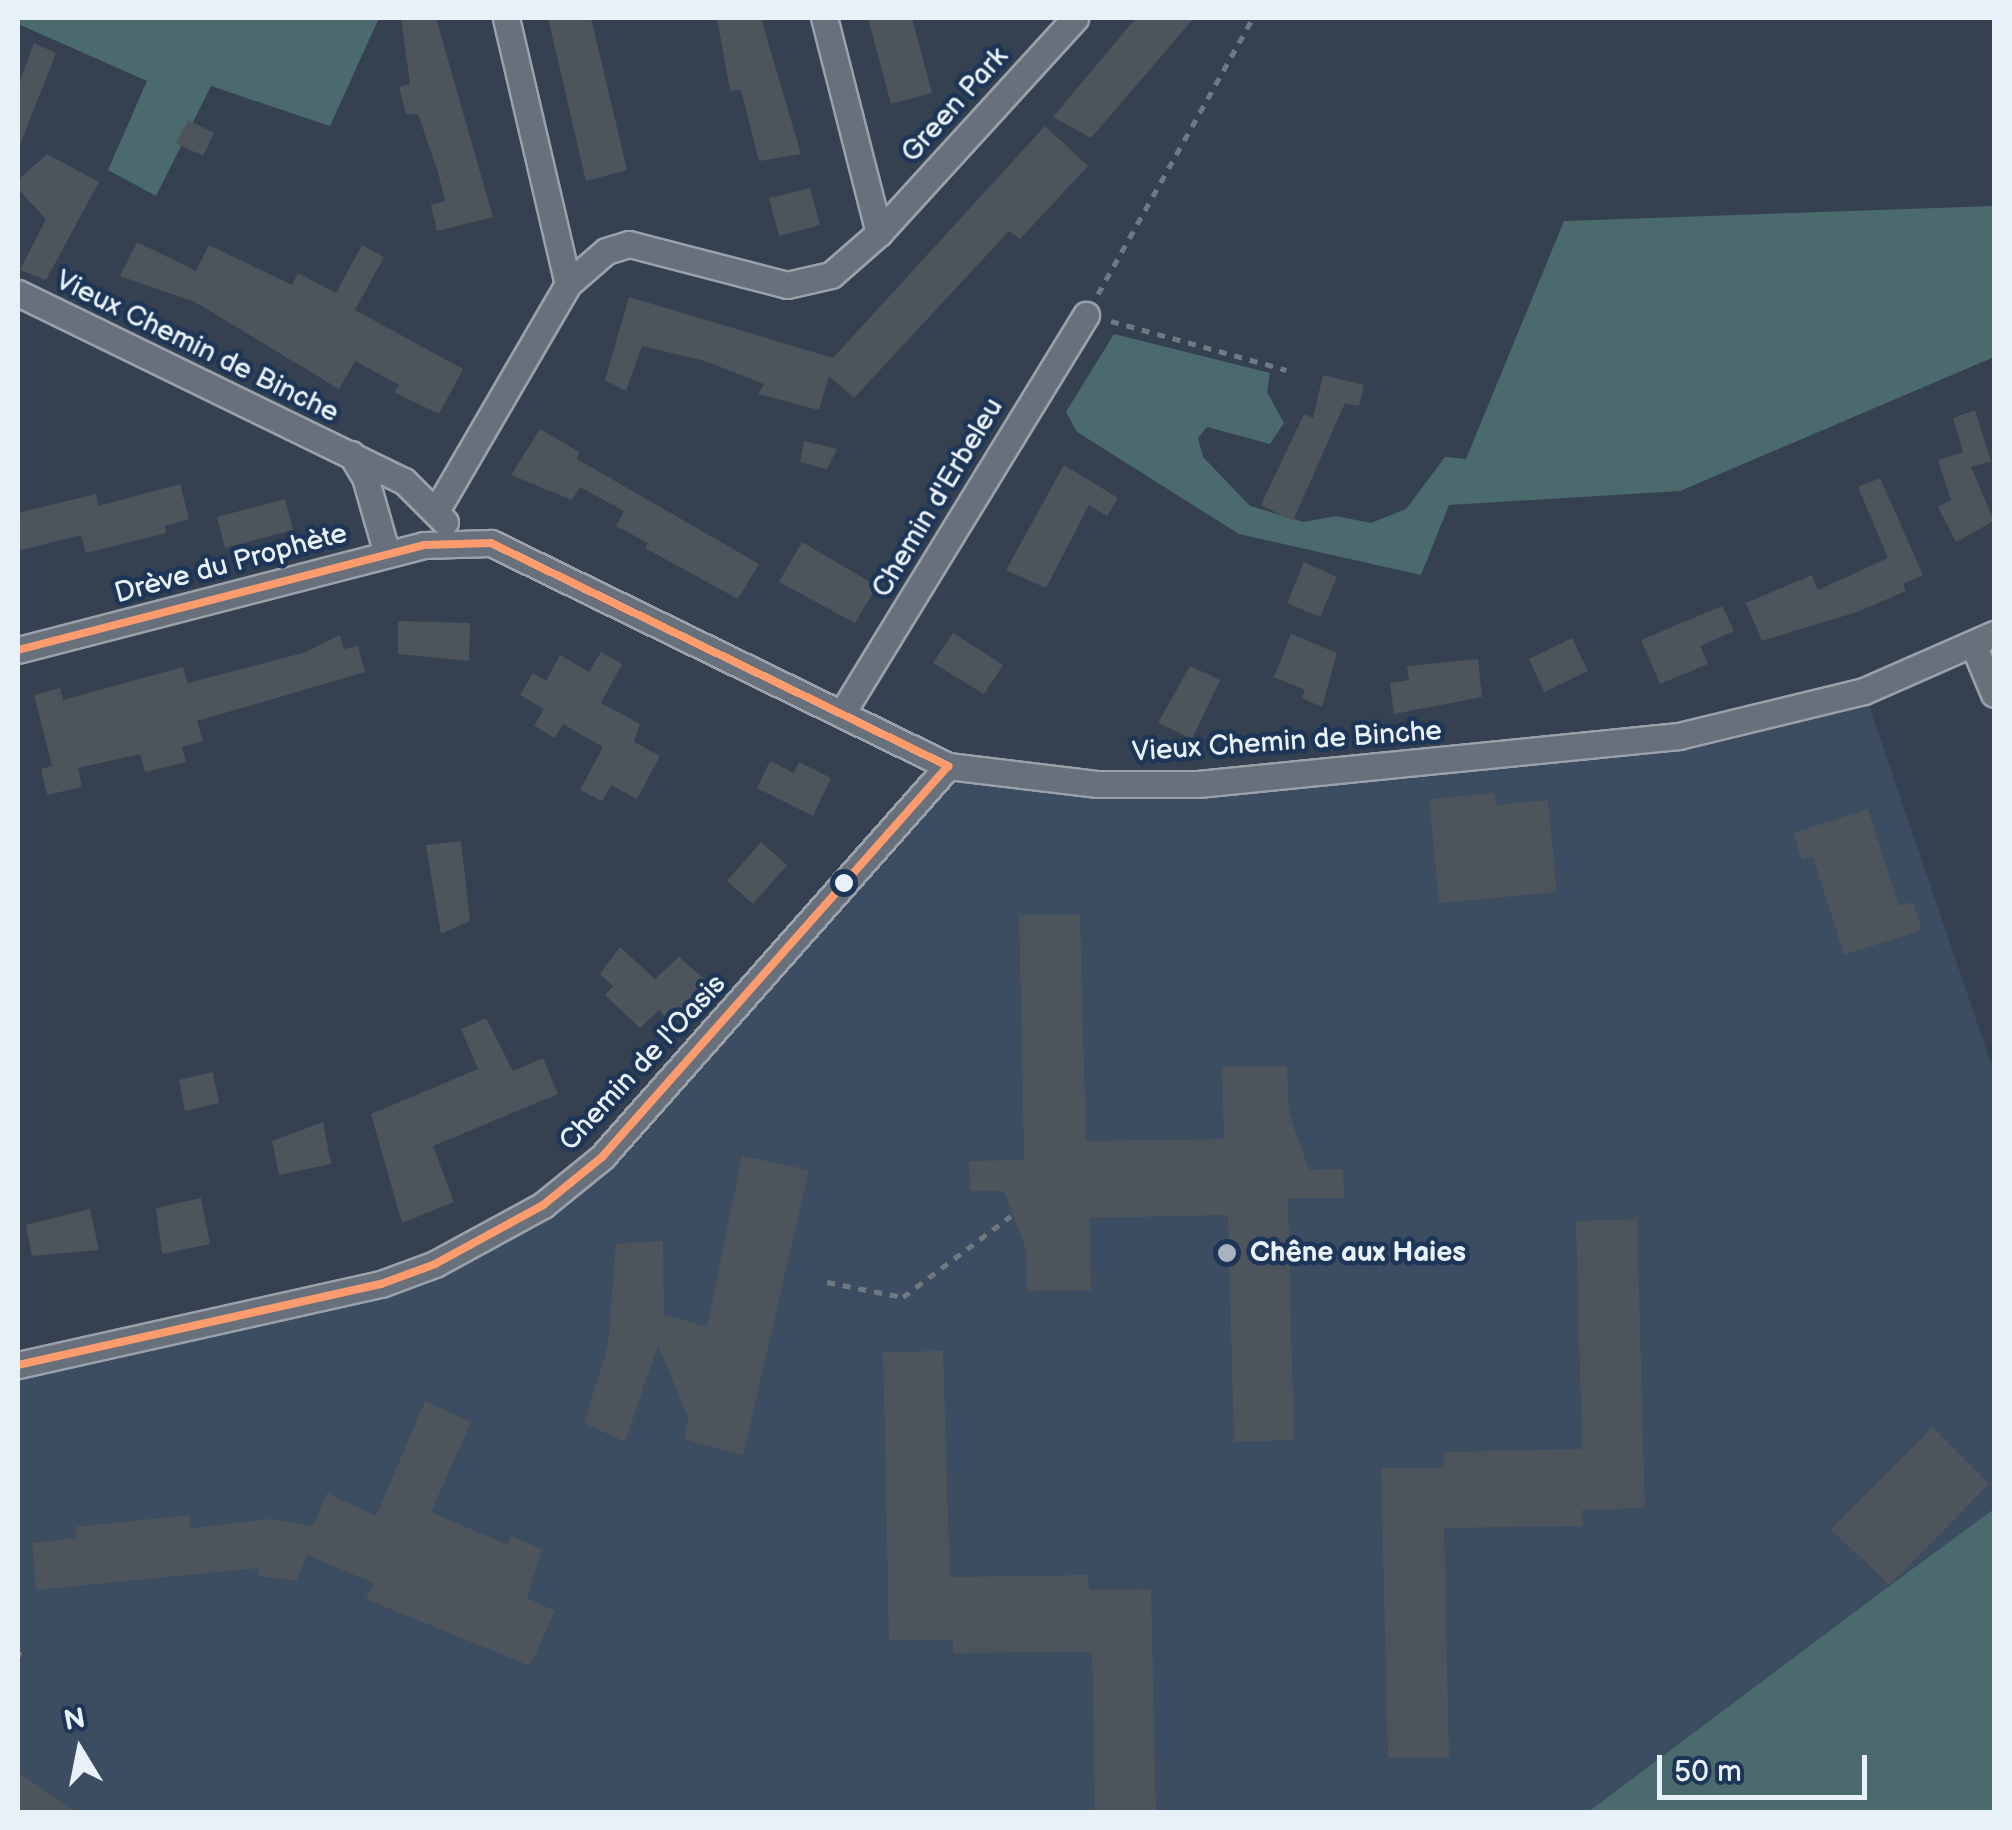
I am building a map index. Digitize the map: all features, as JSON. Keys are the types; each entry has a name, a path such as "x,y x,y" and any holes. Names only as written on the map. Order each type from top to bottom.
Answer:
{"street":[{"path":"506,18 568,284"},
{"name":"Green Park","path":"824,18 880,233"},
{"name":"Green Park","path":"436,511 568,284 606,252 629,244 787,285 811,281 857,258 1075,18"},
{"name":"Vieux Chemin de Binche","path":"18,293 404,481 461,542 520,552 948,766 1096,784 1198,784 1611,745 1781,716 1864,691 1984,639"},
{"name":"Chemin d'Erbeleu","path":"842,713 1086,315"},
{"name":"Vieux Chemin de Binche","path":"351,454 365,477 387,554"},
{"name":"Drève du Prophète","path":"18,650 387,554 461,542"},
{"path":"1984,639 1994,694"},
{"name":"Chemin de l'Oasis","path":"18,1364 381,1284 435,1264 544,1204 602,1157 948,766"}],"path":[{"path":"1254,18 1086,315 1286,370"},
{"path":"827,1282 903,1296 1011,1216"}],"shaded area":[{"name":"Chêne aux Haies","path":"1864,691 1994,1072 1994,1812 18,1812 18,1365 381,1284 543,1205 948,766 1096,784 1611,745"}],"green space":[{"path":"18,18 379,18 330,126 211,86 156,196 108,170 147,81 18,24"},
{"path":"1994,206 1994,357 1680,491 1449,505 1421,575 1239,534 1077,432 1066,412 1114,334 1270,373 1267,392 1284,423 1270,444 1207,427 1198,438 1203,457 1250,506 1304,522 1336,516 1371,523 1406,509 1445,457 1466,459 1564,221"},
{"path":"1994,1509 1994,1812 1588,1812 1876,1596"}],"building":[{"path":"401,18 436,18 493,217 437,231 431,205 445,201 438,172 418,114 406,114 399,87 410,84"},
{"path":"548,18 591,18 627,170 586,181"},
{"path":"717,18 761,18 801,154 759,161 741,90 730,91"},
{"path":"868,18 912,18 932,93 891,104"},
{"path":"1136,18 1194,18 1091,138 1053,117"},
{"path":"34,43 56,53 19,147 18,86"},
{"path":"188,120 214,133 203,156 176,143"},
{"path":"1045,126 1088,166 1020,239 1009,231 854,398 829,376 819,410 758,394 764,384 705,361 642,346 626,391 605,380 629,297 833,358"},
{"path":"47,154 99,182 46,280 20,270 46,219 18,189 18,180"},
{"path":"810,188 820,225 779,236 769,198"},
{"path":"137,242 196,271 209,245 292,285 298,273 336,293 362,245 384,257 355,310 463,369 439,414 394,392 399,385 355,361 339,389 195,302 120,276"},
{"path":"1323,375 1364,385 1359,406 1345,403 1293,521 1261,505 1304,414 1313,418"},
{"path":"1975,410 1991,461 1971,467 1994,521 1956,542 1938,507 1951,500 1938,460 1963,452 1953,418"},
{"path":"540,429 579,452 577,459 759,564 738,599 645,548 648,543 616,526 624,511 580,487 572,500 511,475"},
{"path":"804,441 837,449 827,469 800,462"},
{"path":"1064,465 1118,498 1107,516 1089,505 1046,588 1006,570"},
{"path":"1880,478 1923,575 1903,584 1906,591 1857,612 1762,641 1746,603 1812,575 1818,590 1888,558 1858,487"},
{"path":"180,484 189,519 165,526 166,533 86,553 81,535 18,551 18,513 96,494 98,506"},
{"path":"285,499 293,530 225,548 217,517"},
{"path":"802,542 877,586 855,623 779,582"},
{"path":"1304,562 1337,577 1320,617 1287,603"},
{"path":"1722,606 1734,631 1700,646 1708,664 1660,684 1641,640"},
{"path":"398,621 470,623 469,661 398,654"},
{"path":"953,633 1003,665 984,694 933,663"},
{"path":"1291,634 1337,653 1322,707 1302,698 1305,690 1274,677"},
{"path":"340,635 344,649 358,646 365,672 197,721 203,741 182,747 186,762 145,772 140,754 78,768 82,787 47,795 41,769 52,766 34,695 60,688 63,700 183,667 188,683 303,653"},
{"path":"1572,638 1588,671 1544,692 1529,659"},
{"path":"601,652 622,664 601,703 640,724 634,742 660,756 637,799 611,785 602,801 580,790 603,747 563,724 555,738 534,726 544,709 520,695 533,673 546,681 560,655 589,672"},
{"path":"1478,659 1482,697 1394,714 1390,683 1409,680 1407,666"},
{"path":"1190,666 1220,680 1192,739 1158,723"},
{"path":"770,761 794,773 799,762 831,778 813,816 757,788"},
{"path":"1494,793 1496,805 1548,800 1557,892 1439,903 1429,799"},
{"path":"1868,809 1899,906 1913,902 1922,930 1844,955 1813,857 1802,860 1793,833"},
{"path":"461,841 470,921 441,934 426,845"},
{"path":"761,842 787,865 753,904 727,881"},
{"path":"1019,915 1080,915 1086,1141 1224,1139 1222,1067 1287,1066 1289,1113 1309,1170 1343,1169 1344,1198 1288,1198 1294,1440 1234,1442 1228,1215 1090,1218 1091,1290 1027,1291 1026,1249 1004,1191 970,1191 969,1161 1024,1160"},
{"path":"620,947 655,979 679,957 710,984 672,1024 659,1010 640,1028 605,995 613,986 600,974"},
{"path":"486,1018 513,1071 543,1058 558,1094 433,1146 454,1202 402,1223 371,1114 478,1069 461,1029"},
{"path":"213,1072 219,1103 185,1111 179,1080"},
{"path":"323,1122 331,1164 279,1175 272,1141"},
{"path":"742,1156 809,1170 743,1456 684,1439 688,1417 658,1345 625,1442 584,1423 608,1345 616,1244 663,1241 664,1314 707,1327"},
{"path":"201,1198 210,1244 162,1254 156,1208"},
{"path":"90,1209 99,1250 32,1256 26,1225"},
{"path":"1637,1219 1645,1508 1582,1510 1583,1526 1444,1528 1449,1757 1388,1758 1381,1468 1443,1468 1444,1452 1582,1449 1576,1221"},
{"path":"943,1351 950,1577 1088,1575 1089,1590 1151,1589 1156,1812 1095,1812 1092,1652 953,1653 953,1640 889,1640 883,1352"},
{"path":"425,1401 471,1422 431,1512 508,1545 511,1536 542,1549 527,1598 555,1611 530,1666 366,1599 374,1583 307,1555 296,1581 260,1576 258,1568 36,1590 32,1543 76,1538 75,1527 189,1515 191,1528 269,1519 313,1526 327,1493 376,1516"},
{"path":"1932,1427 1989,1484 1889,1585 1831,1529"},
{"path":"18,1772 76,1812 18,1812"}],"transit line":[{"path":"18,650 424,545 491,543 948,766"},
{"path":"18,1365 381,1284 435,1264 543,1205 602,1157 948,766"}],"place":[{"name":"Chêne aux Haies","path":"1227,1253"}]}
